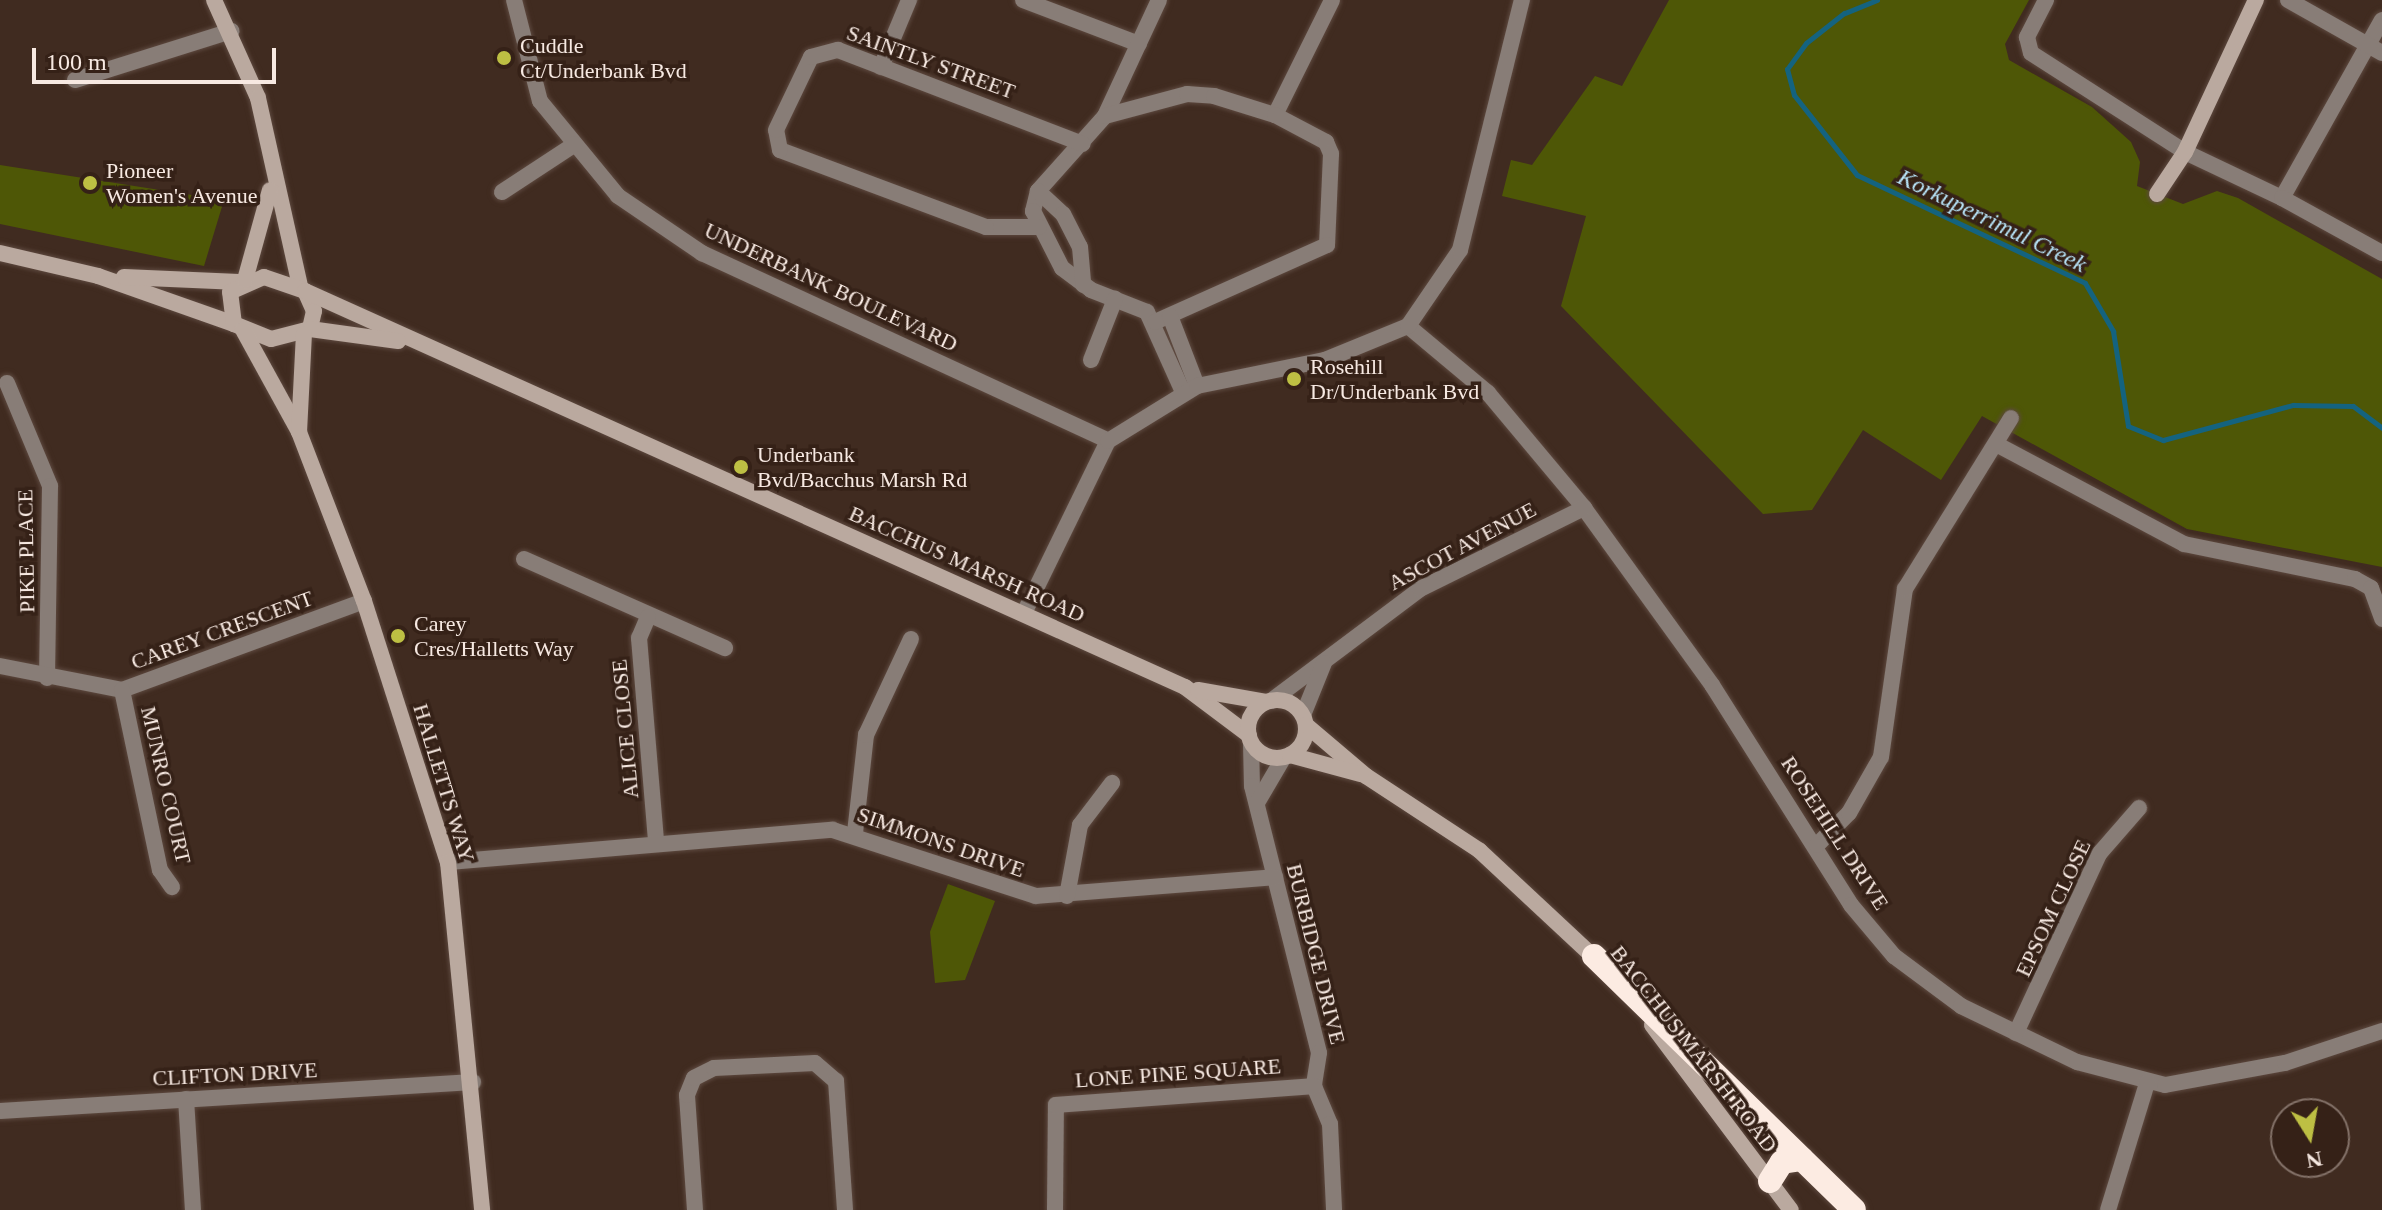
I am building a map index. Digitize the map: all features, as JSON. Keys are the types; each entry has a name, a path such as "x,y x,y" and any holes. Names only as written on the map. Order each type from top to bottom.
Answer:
{"highway":[{"path":"1594,956 1854,1210"},
{"path":"1770,1181 1782,1162 1802,1159"}],"main road":[{"path":"214,0 231,31 258,98 271,179 303,289"},
{"path":"2157,194 2185,152 2256,0"},
{"path":"238,327 227,303 242,281 271,179"},
{"path":"0,253 98,276"},
{"name":"BACCHUS MARSH ROAD","path":"98,276 242,281 303,289 1185,687 1250,739"},
{"name":"BACCHUS MARSH ROAD","path":"98,276 271,339 307,332 376,334 468,365"},
{"name":"HALLETTS WAY","path":"299,432 307,332 314,311 303,289"},
{"name":"HALLETTS WAY","path":"238,327 299,432 364,601 448,862 473,1082 482,1210"},
{"name":"BACCHUS MARSH ROAD","path":"1185,687 1269,702"},
{"path":"1269,702 1289,703 1304,720 1287,756 1265,756 1250,739 1252,715 1269,702"},
{"name":"BACCHUS MARSH ROAD","path":"1304,720 1366,776 1480,851 1594,956 1791,1210"},
{"name":"BACCHUS MARSH ROAD","path":"1287,756 1366,776"}],"street":[{"name":"UNDERBANK BOULEVARD","path":"514,0 540,101 618,196 702,253 1108,441"},
{"path":"881,67 909,0"},
{"path":"1023,0 1139,44"},
{"path":"1159,0 1105,116 1038,191 1039,227 1062,268 1083,285 1163,319 1190,389"},
{"path":"1275,115 1332,0"},
{"path":"1024,613 1108,441 1190,389 1325,360 1408,326 1460,250 1522,0"},
{"path":"2046,0 2027,37 2031,53 2185,152 2282,198 2382,253"},
{"path":"2288,0 2375,49"},
{"path":"2282,198 2375,49 2382,20"},
{"path":"75,80 231,31"},
{"name":"SAINTLY STREET","path":"1039,227 986,227 796,158 775,142 788,102 822,49 881,67 1083,144"},
{"path":"1105,116 1187,94 1275,115 1326,142 1331,154 1327,245 1163,319"},
{"path":"502,192 575,144"},
{"path":"1038,191 1076,239 1083,285"},
{"path":"1091,360 1115,299"},
{"name":"ROSEHILL DRIVE","path":"1408,326 1488,393 1584,508 1817,845 1851,905 1894,956 1961,1006 2016,1033 2147,1083 2206,1082 2382,1031"},
{"name":"PIKE PLACE","path":"7,383 50,486 47,678"},
{"path":"1817,845 1849,813 1881,757 1905,589 2011,418"},
{"path":"1996,444 2184,544 2355,579 2371,588 2382,619"},
{"name":"ASCOT AVENUE","path":"1269,702 1420,589 1584,508"},
{"path":"524,559 648,617 725,648"},
{"name":"CAREY CRESCENT","path":"0,666 47,678 122,690 364,601"},
{"name":"ALICE CLOSE","path":"648,617 639,638 656,840"},
{"path":"855,833 866,735 911,639"},
{"path":"1304,720 1310,685 1327,659"},
{"name":"MUNRO COURT","path":"122,690 160,870 172,887"},
{"name":"BURBIDGE DRIVE","path":"1250,739 1257,803 1319,1053 1314,1086 1330,1124 1334,1210"},
{"path":"1257,803 1287,756"},
{"path":"1067,896 1080,825 1112,783"},
{"name":"EPSOM CLOSE","path":"2016,1033 2099,854 2139,808"},
{"name":"SIMMONS DRIVE","path":"448,862 656,840 855,833 1004,891 1067,896 1275,877"},
{"path":"695,1210 687,1095 694,1078 714,1068 815,1063 836,1081 845,1210"},
{"name":"CLIFTON DRIVE","path":"0,1111 473,1082"},
{"path":"2108,1210 2147,1083"},
{"name":"LONE PINE SQUARE","path":"1055,1210 1056,1105 1314,1086"},
{"path":"186,1099 193,1210"}],"green space":[{"path":"1669,0 2029,0 2005,44 2009,60 2092,107 2131,142 2140,162 2137,186 2183,204 2217,191 2238,198 2382,279 2382,567 2187,529 1982,416 1941,480 1863,430 1812,510 1763,514 1561,306 1586,216 1502,196 1511,160 1532,165 1595,76 1622,86"},
{"path":"0,165 224,200 204,266 0,224"},
{"path":"948,884 995,901 965,980 935,983 930,932"}],"waterway":[{"name":"Korkuperrimul Creek","path":"1877,0 1844,13 1806,43 1787,69 1794,95 1857,175 2085,283 2113,331 2128,426 2163,440 2293,405 2353,406 2382,428"}],"place":[{"name":"Cuddle Ct/Underbank Bvd","path":"504,58"},
{"name":"Pioneer Women's Avenue","path":"90,183"},
{"name":"Rosehill Dr/Underbank Bvd","path":"1294,379"},
{"name":"Underbank Bvd/Bacchus Marsh Rd","path":"741,467"},
{"name":"Carey Cres/Halletts Way","path":"398,636"}]}
